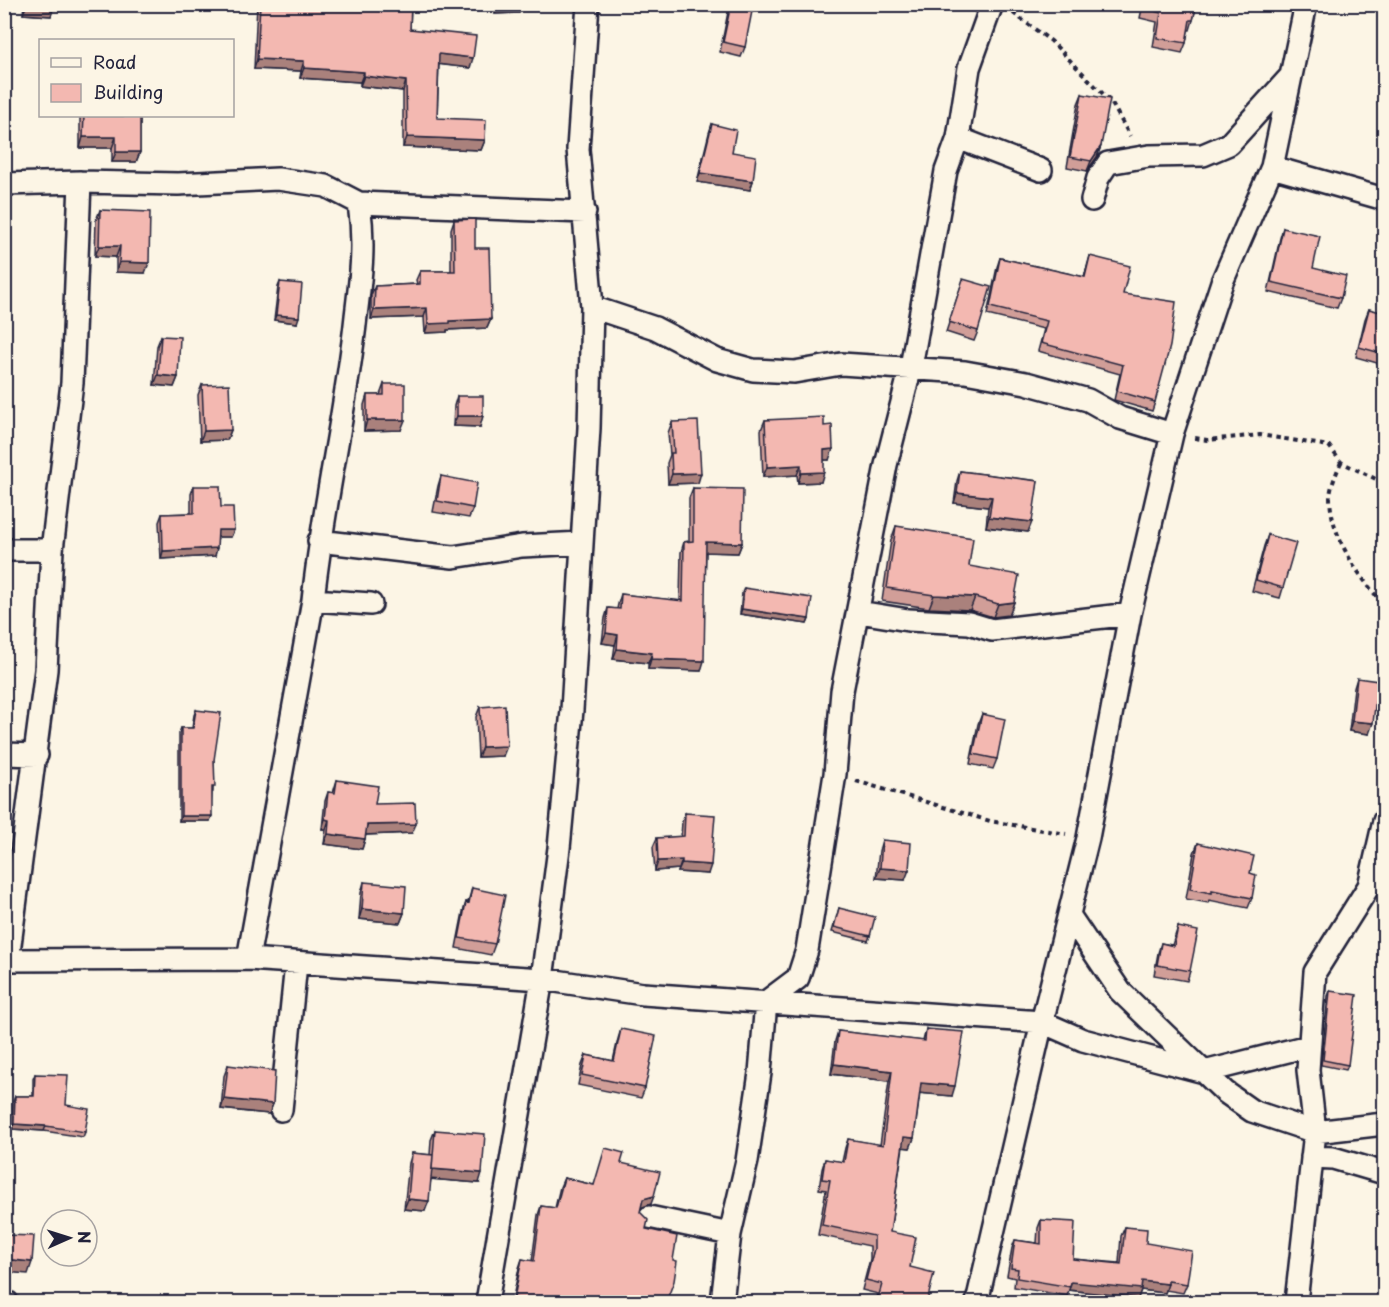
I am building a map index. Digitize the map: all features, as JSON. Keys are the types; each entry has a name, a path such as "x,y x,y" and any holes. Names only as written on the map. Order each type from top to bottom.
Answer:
{"street":[{"path":"487,1302 542,979 560,836 582,543 592,307 578,150 588,4"},
{"path":"722,1302 730,1234 747,1161 760,1073 766,1002 798,978 807,950 835,774 842,692 860,612 886,465 911,367 946,171 958,138 969,68 992,4"},
{"path":"977,1302 1042,1022 1088,838 1130,614 1172,434 1222,282 1272,167 1306,4"},
{"path":"1092,200 1098,178 1108,163 1137,158 1203,155 1229,144 1289,78"},
{"path":"958,138 1041,170"},
{"path":"1272,167 1384,199"},
{"path":"4,184 80,182 178,184 278,179 326,186 359,203 585,212"},
{"path":"80,182 72,383 52,550 46,670 37,755 6,960 248,959 542,979 643,994 1042,1022 1083,1040 1204,1072 1308,1046"},
{"path":"248,959 313,600 319,541 349,384 364,237 359,203"},
{"path":"592,307 655,328 717,360 753,370 794,372 841,364 965,372 1026,383 1088,400 1120,418 1172,434"},
{"path":"319,541 453,557 522,546 582,543"},
{"path":"4,550 52,550"},
{"path":"313,600 371,604"},
{"path":"860,612 908,620 969,623 992,630 1130,614"},
{"path":"4,754 37,755"},
{"path":"1296,1302 1315,1132 1308,1046 1315,972 1369,886 1384,821"},
{"path":"1069,915 1120,991 1225,1092 1252,1111 1315,1132 1384,1124"},
{"path":"281,1110 296,964"},
{"path":"1312,1157 1334,1158 1384,1173"},
{"path":"649,1217 730,1234"}],"path":[{"path":"1012,13 1051,41 1111,102 1129,132 1137,158"},
{"path":"1172,434 1207,440 1260,435 1329,446 1341,462 1384,483"},
{"path":"1341,462 1330,496 1336,525 1353,564 1384,605"},
{"path":"835,774 990,821 1088,838"}],"building":[{"path":"260,4 411,4 410,29 476,36 473,58 439,54 437,118 486,120 485,140 407,137 406,81 364,76 364,72 304,68 304,61 257,59"},
{"path":"731,4 753,6 745,47 723,42"},
{"path":"1144,4 1197,4 1193,20 1190,20 1186,43 1157,38 1161,13 1143,8"},
{"path":"1082,94 1110,99 1101,146 1091,161 1070,157"},
{"path":"84,117 140,117 140,152 116,152 116,137 83,137"},
{"path":"712,124 736,130 732,152 756,156 753,181 700,173"},
{"path":"100,210 150,212 149,263 119,262 120,246 99,246"},
{"path":"475,219 475,248 489,248 491,319 428,324 427,308 374,310 375,286 420,284 420,271 455,271 454,220"},
{"path":"1283,228 1320,236 1313,268 1346,276 1341,298 1271,282"},
{"path":"1090,256 1130,266 1123,294 1176,302 1170,346 1155,402 1117,391 1123,365 1041,343 1047,321 990,307 1000,258 1085,277"},
{"path":"963,279 991,287 978,331 949,322"},
{"path":"280,282 302,284 299,317 276,315"},
{"path":"1369,309 1384,313 1384,354 1359,347"},
{"path":"161,336 180,337 178,377 158,375"},
{"path":"229,384 231,430 204,431 202,385"},
{"path":"384,384 405,384 405,420 367,420 367,395 384,395"},
{"path":"457,396 483,396 483,416 457,416"},
{"path":"824,417 824,426 832,425 833,449 824,450 824,472 801,473 801,465 767,467 765,420"},
{"path":"698,421 701,473 672,474 671,453 674,453 672,422"},
{"path":"960,471 1038,481 1032,522 989,517 992,497 957,493"},
{"path":"4,472 6,472 7,508 4,508"},
{"path":"441,476 477,483 473,508 437,501"},
{"path":"194,486 220,486 221,507 233,507 234,530 218,530 217,548 163,551 162,514 194,513"},
{"path":"693,488 743,489 742,543 706,542 704,661 651,659 652,653 617,649 618,635 606,633 608,608 620,609 621,594 683,601 684,542 693,541"},
{"path":"896,526 973,538 969,566 1019,575 1014,602 998,604 975,597 934,595 887,588"},
{"path":"1268,535 1296,543 1283,588 1256,580"},
{"path":"744,588 812,598 809,619 742,609"},
{"path":"1357,678 1378,681 1373,723 1352,721"},
{"path":"505,705 507,746 482,747 480,707"},
{"path":"196,710 221,713 214,760 215,787 212,787 212,816 181,816 181,728 193,728"},
{"path":"982,714 1005,719 997,759 973,754"},
{"path":"337,780 378,786 375,804 415,803 416,824 367,825 365,839 328,834 329,820 325,819 328,792 335,793"},
{"path":"685,813 715,815 711,865 682,863 682,860 658,861 657,838 684,836"},
{"path":"882,840 911,843 909,870 880,868"},
{"path":"1198,843 1254,856 1250,873 1256,875 1252,898 1212,890 1212,893 1190,889"},
{"path":"364,882 406,886 404,913 362,909"},
{"path":"472,888 505,895 495,944 459,938 466,902 469,903"},
{"path":"839,908 875,917 870,936 834,927"},
{"path":"1178,927 1198,931 1190,971 1157,965 1161,943 1174,946"},
{"path":"1330,991 1357,995 1348,1065 1323,1060"},
{"path":"621,1029 656,1036 645,1088 582,1075 586,1055 614,1061"},
{"path":"926,1029 964,1032 955,1086 921,1083 914,1138 904,1137 890,1232 916,1237 910,1267 934,1273 927,1302 877,1302 882,1284 866,1280 874,1249 874,1236 822,1225 830,1180 822,1179 825,1159 844,1162 848,1139 883,1145 892,1071 834,1064 838,1031 925,1041"},
{"path":"228,1065 275,1071 273,1104 224,1099"},
{"path":"35,1074 68,1075 66,1105 89,1109 85,1132 14,1124 15,1096 34,1096"},
{"path":"435,1130 485,1134 482,1173 432,1169"},
{"path":"605,1148 624,1153 621,1163 660,1172 654,1196 643,1199 640,1212 648,1220 646,1229 677,1236 673,1260 677,1261 674,1281 666,1302 539,1302 514,1298 522,1259 534,1261 541,1206 556,1208 564,1178 594,1185"},
{"path":"412,1153 433,1155 429,1201 408,1199"},
{"path":"4,1190 6,1190 5,1235 34,1236 32,1262 4,1259"},
{"path":"1041,1220 1075,1222 1073,1259 1121,1264 1125,1227 1147,1229 1146,1243 1192,1251 1187,1284 1142,1281 1141,1289 1071,1282 1070,1287 1017,1278 1018,1269 1011,1268 1015,1240 1041,1244"}]}
